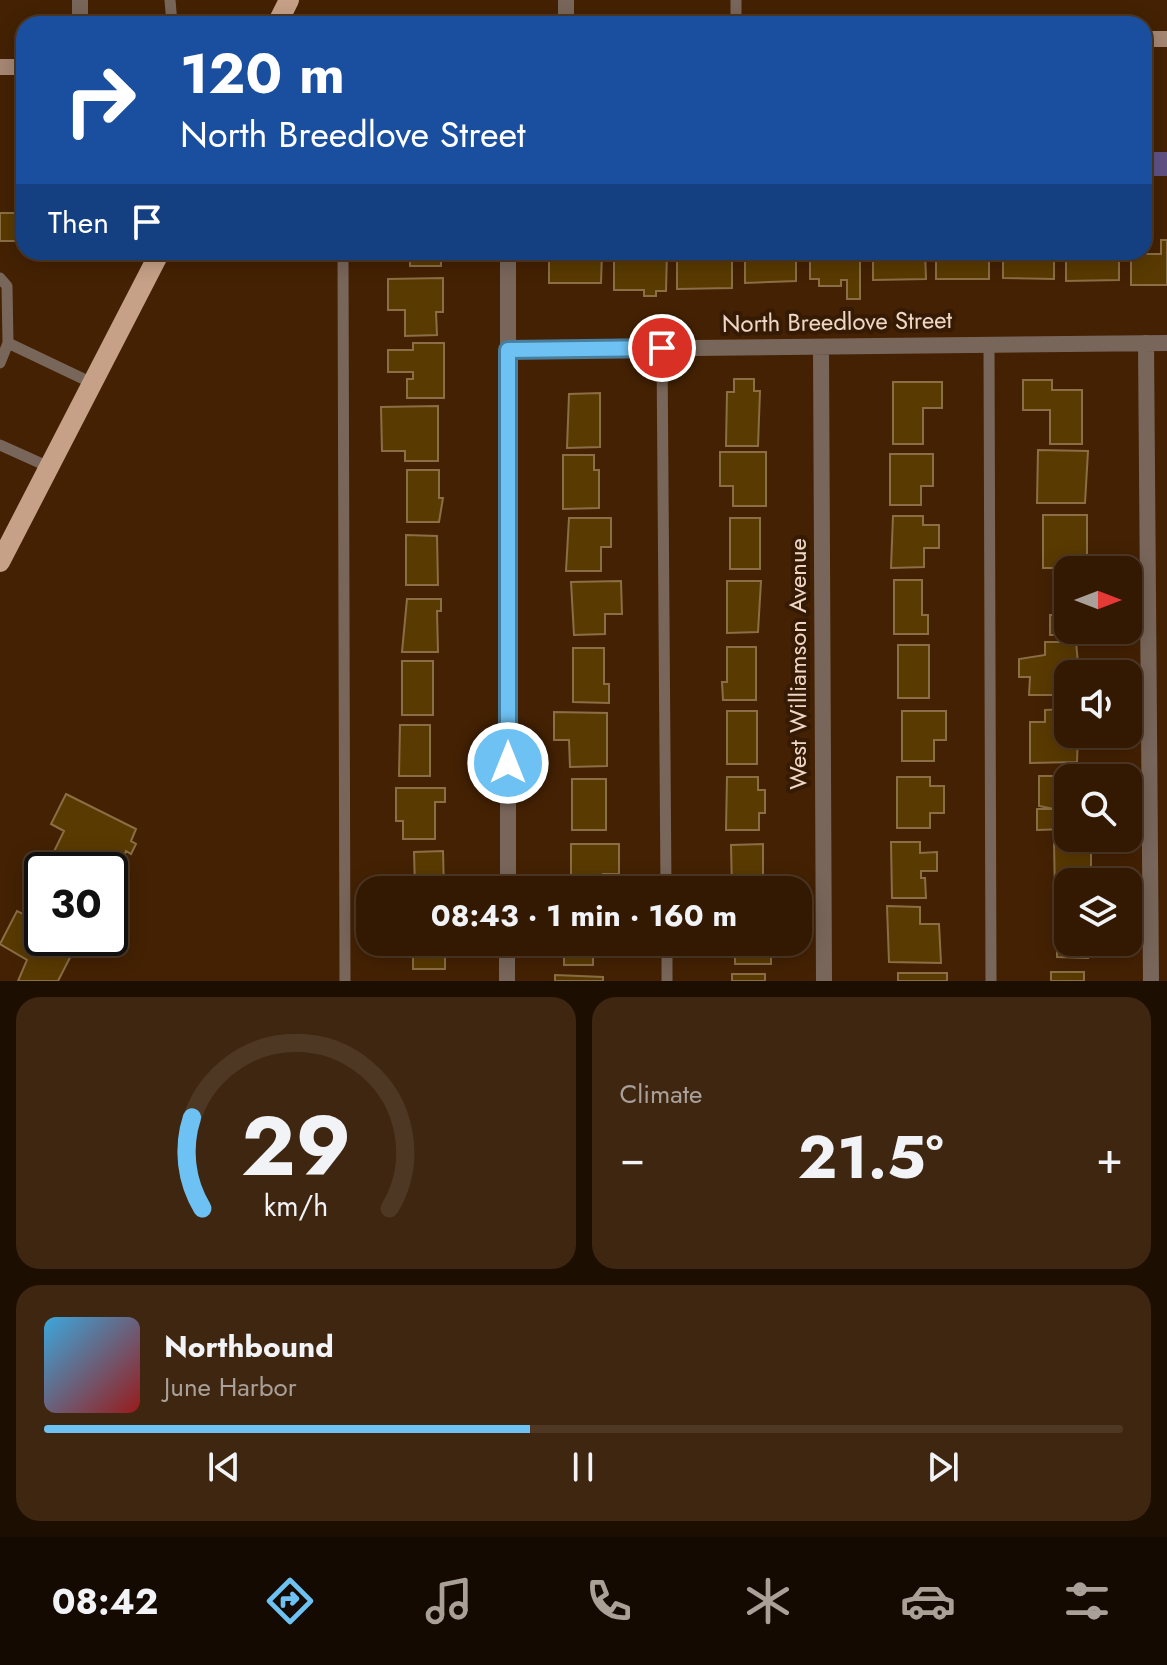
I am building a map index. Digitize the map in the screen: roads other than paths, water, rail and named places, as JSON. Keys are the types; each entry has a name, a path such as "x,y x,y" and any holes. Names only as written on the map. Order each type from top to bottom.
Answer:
{"main road":[{"path":"0,561 156,260"}],"street":[{"path":"508,260 508,876"},
{"path":"1146,343 1151,981"},
{"name":"North Breedlove Street","path":"508,350 1167,343"},
{"name":"West Williamson Avenue","path":"821,347 824,981"},
{"path":"507,956 507,981"}],"lane":[{"path":"343,260 345,981"},
{"path":"0,278 7,286 8,343 0,363"},
{"path":"8,343 92,383"},
{"path":"989,345 991,981"},
{"path":"662,348 666,876"},
{"path":"0,445 49,467"},
{"path":"667,956 667,981"}],"waterway":[{"path":"1152,164 1167,164"}]}
